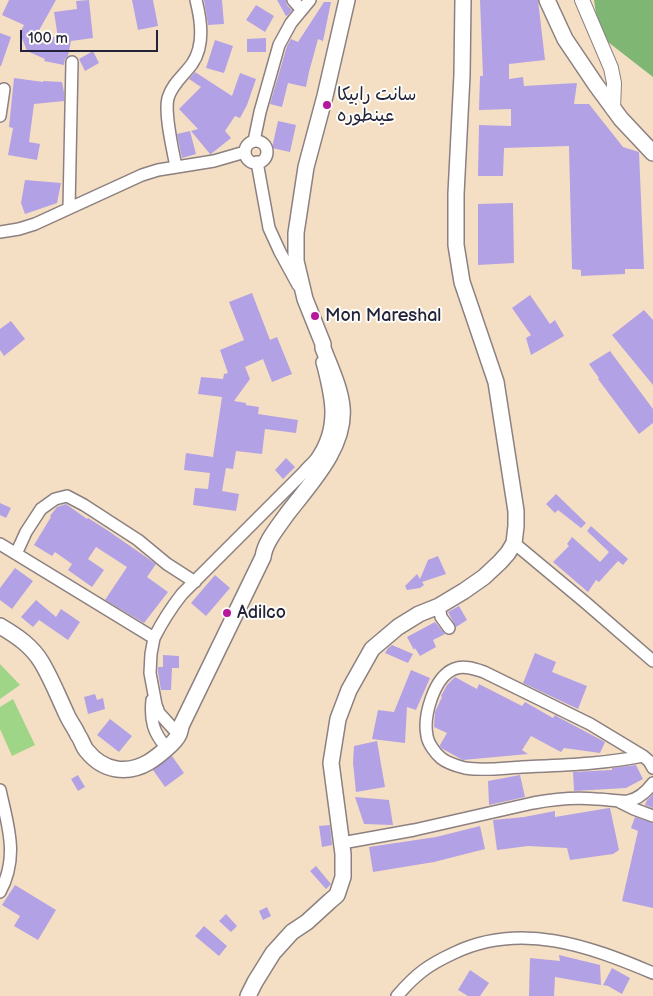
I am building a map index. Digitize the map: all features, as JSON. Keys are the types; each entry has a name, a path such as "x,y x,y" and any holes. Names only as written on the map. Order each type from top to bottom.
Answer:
{"main road":[{"path":"0,626 17,636 34,652 53,682 85,750 93,758 112,768 123,770 146,764 158,756 164,744 178,730 262,557 268,553 330,470 345,428 349,404 343,381 322,341 305,299 296,261 296,233 306,167 325,96 347,0"},
{"path":"248,996 273,953 292,932 307,922 339,890 343,877 342,842 331,763 338,719 350,690 372,649 398,627 419,614 439,606 484,577 508,553 514,543 516,511 496,382 462,282 456,245 463,0"},
{"path":"548,0 565,39 613,109 653,153"}],"street":[{"path":"176,167 167,105 168,97 193,63 200,44 201,32 196,0"},
{"path":"293,0 302,10"},
{"path":"254,141 264,145 266,152 264,159 257,162 247,158 245,152 248,145 254,141 279,44 291,23 310,0"},
{"path":"582,0 611,68 614,83 613,109"},
{"path":"69,208 72,62"},
{"path":"0,116 4,89"},
{"path":"0,232 34,224 142,175 158,170 214,161 245,152"},
{"path":"257,162 269,228 305,299"},
{"path":"178,730 159,713 156,705 150,673 154,638 171,608 182,594 303,473 321,450 327,435 332,408 331,396 320,355 319,347 322,341"},
{"path":"16,554 26,532 41,509 55,499 67,496 138,540 167,564 195,582"},
{"path":"514,543 586,602 653,661"},
{"path":"0,544 154,638"},
{"path":"439,606 441,617 449,628"},
{"path":"643,756 595,764 485,769 465,768 450,764 440,758 434,751 427,736 428,708 437,686 447,674 459,668 474,669 484,672 616,738 643,756 653,768"},
{"path":"153,693 152,721 155,732 164,744"},
{"path":"342,842 414,830 533,802 574,798 629,801 637,798 649,789 653,783"},
{"path":"0,790 11,841 11,851 4,884 0,892"},
{"path":"618,801 653,816"},
{"path":"397,996 414,977 434,963 461,949 499,938 517,937 560,942 621,959 653,973"}],"green space":[{"path":"594,0 653,0 653,77 599,35"},
{"path":"0,664 20,685 0,699"},
{"path":"13,699 35,745 12,756 0,729 0,707"}],"building":[{"path":"9,0 56,0 37,34 58,38 54,12 77,9 76,1 89,0 93,38 71,41 64,65 44,61 45,59 27,51 20,33 24,25 2,15"},
{"path":"132,0 153,0 158,26 138,30"},
{"path":"204,0 222,0 224,24 208,25"},
{"path":"277,0 286,0 287,5 292,10 288,15 286,16"},
{"path":"480,0 538,0 545,60 509,64 509,79 523,77 524,86 577,83 574,104 589,104 623,147 639,152 644,269 625,269 625,274 581,276 581,270 572,269 569,146 504,148 503,176 478,176 479,125 511,126 511,109 479,110 480,76 483,76"},
{"path":"324,2 331,2 323,41 318,39 306,87 288,83 282,107 270,104 287,46 291,39 298,42"},
{"path":"256,5 274,16 265,32 246,20"},
{"path":"0,33 11,37 1,66 0,66"},
{"path":"266,38 266,52 247,52 247,39"},
{"path":"215,40 233,46 224,73 206,68"},
{"path":"93,51 99,63 85,71 79,59"},
{"path":"195,72 232,96 240,73 256,79 247,105 240,118 235,116 225,131 231,138 211,154 191,131 198,129 179,109 201,87 189,79"},
{"path":"14,78 43,82 62,82 64,101 34,104 29,142 40,144 37,160 8,155 13,128 9,127"},
{"path":"278,121 296,125 290,152 272,148"},
{"path":"190,131 196,154 182,158 177,134"},
{"path":"25,180 61,183 57,203 25,214 21,203"},
{"path":"513,203 514,263 478,265 478,204"},
{"path":"252,293 270,340 277,337 292,374 272,382 263,359 245,367 250,379 234,401 259,407 258,414 298,420 296,433 265,429 262,454 236,451 233,469 226,468 222,491 239,494 236,511 193,505 195,488 208,489 210,473 184,470 186,453 213,457 222,397 198,394 201,377 223,379 224,374 228,373 220,350 244,340 229,302"},
{"path":"530,295 550,324 555,320 564,336 531,355 526,338 531,335 512,308"},
{"path":"644,310 653,320 653,385 612,335"},
{"path":"11,321 25,339 4,356 0,350 0,329"},
{"path":"610,351 653,409 653,423 639,434 589,364"},
{"path":"286,458 295,467 283,479 275,470"},
{"path":"556,494 586,523 581,528 558,510 555,513 546,504"},
{"path":"0,503 11,508 6,518 0,515"},
{"path":"66,504 156,564 147,577 168,592 144,623 105,600 127,567 96,547 88,559 104,570 92,587 68,570 72,564 55,552 52,556 34,545 57,507"},
{"path":"591,526 628,559 623,565 618,561 599,582 596,580 588,592 553,562 569,546 567,544 572,537 600,562 609,552 587,531"},
{"path":"438,556 446,574 422,582 424,585 420,588 407,590 405,586 417,574 420,579 428,560"},
{"path":"15,568 33,581 12,609 0,600 0,588"},
{"path":"215,575 230,588 206,616 191,603"},
{"path":"36,600 56,617 61,609 80,622 68,640 39,620 33,627 21,617"},
{"path":"459,606 467,620 456,627 448,612"},
{"path":"435,622 445,634 433,640 436,647 420,656 415,648 414,650 407,637"},
{"path":"392,645 413,654 408,663 385,653"},
{"path":"535,653 556,662 552,672 587,686 578,709 523,683"},
{"path":"163,655 179,656 179,668 172,668 171,690 161,690 158,667 163,667"},
{"path":"411,670 430,678 416,710 407,707 405,743 372,739 378,710 394,712"},
{"path":"455,677 477,689 479,684 522,706 525,702 553,718 555,715 605,742 600,753 564,748 561,752 531,736 522,750 528,754 461,759 441,748 440,745 447,733 434,727 435,712 441,696 447,685"},
{"path":"95,694 97,700 103,698 105,709 88,714 84,697"},
{"path":"110,719 132,736 119,752 97,735"},
{"path":"377,741 385,787 356,792 353,763 354,746"},
{"path":"172,756 184,773 165,787 153,770"},
{"path":"636,765 643,779 626,788 574,791 573,772 612,770 612,768"},
{"path":"78,775 85,787 78,791 71,779"},
{"path":"520,775 525,797 489,805 488,781"},
{"path":"653,794 653,808 645,805"},
{"path":"355,797 389,800 393,825 364,824"},
{"path":"610,808 619,850 613,854 570,860 567,848 528,846 497,850 493,820 555,811 555,817"},
{"path":"635,817 653,823 653,908 622,901 638,831 631,828"},
{"path":"330,825 332,845 322,847 319,826"},
{"path":"480,826 485,849 434,862 373,872 369,847 436,837"},
{"path":"316,866 331,884 326,889 310,871"},
{"path":"15,885 56,910 38,940 14,926 20,916 2,905"},
{"path":"267,907 271,916 263,920 259,911"},
{"path":"226,914 237,926 231,932 219,921"},
{"path":"204,926 227,946 219,956 195,936"},
{"path":"559,955 600,965 601,985 555,977 554,996 529,996 530,958 560,961"},
{"path":"612,968 630,978 622,994 603,985"},
{"path":"470,970 489,983 480,996 468,996 458,990"}],"place":[{"name":"سانت رابيكا عينطوره","path":"327,105"},
{"name":"Mon Mareshal","path":"315,316"},
{"name":"Adilco","path":"227,613"}]}
